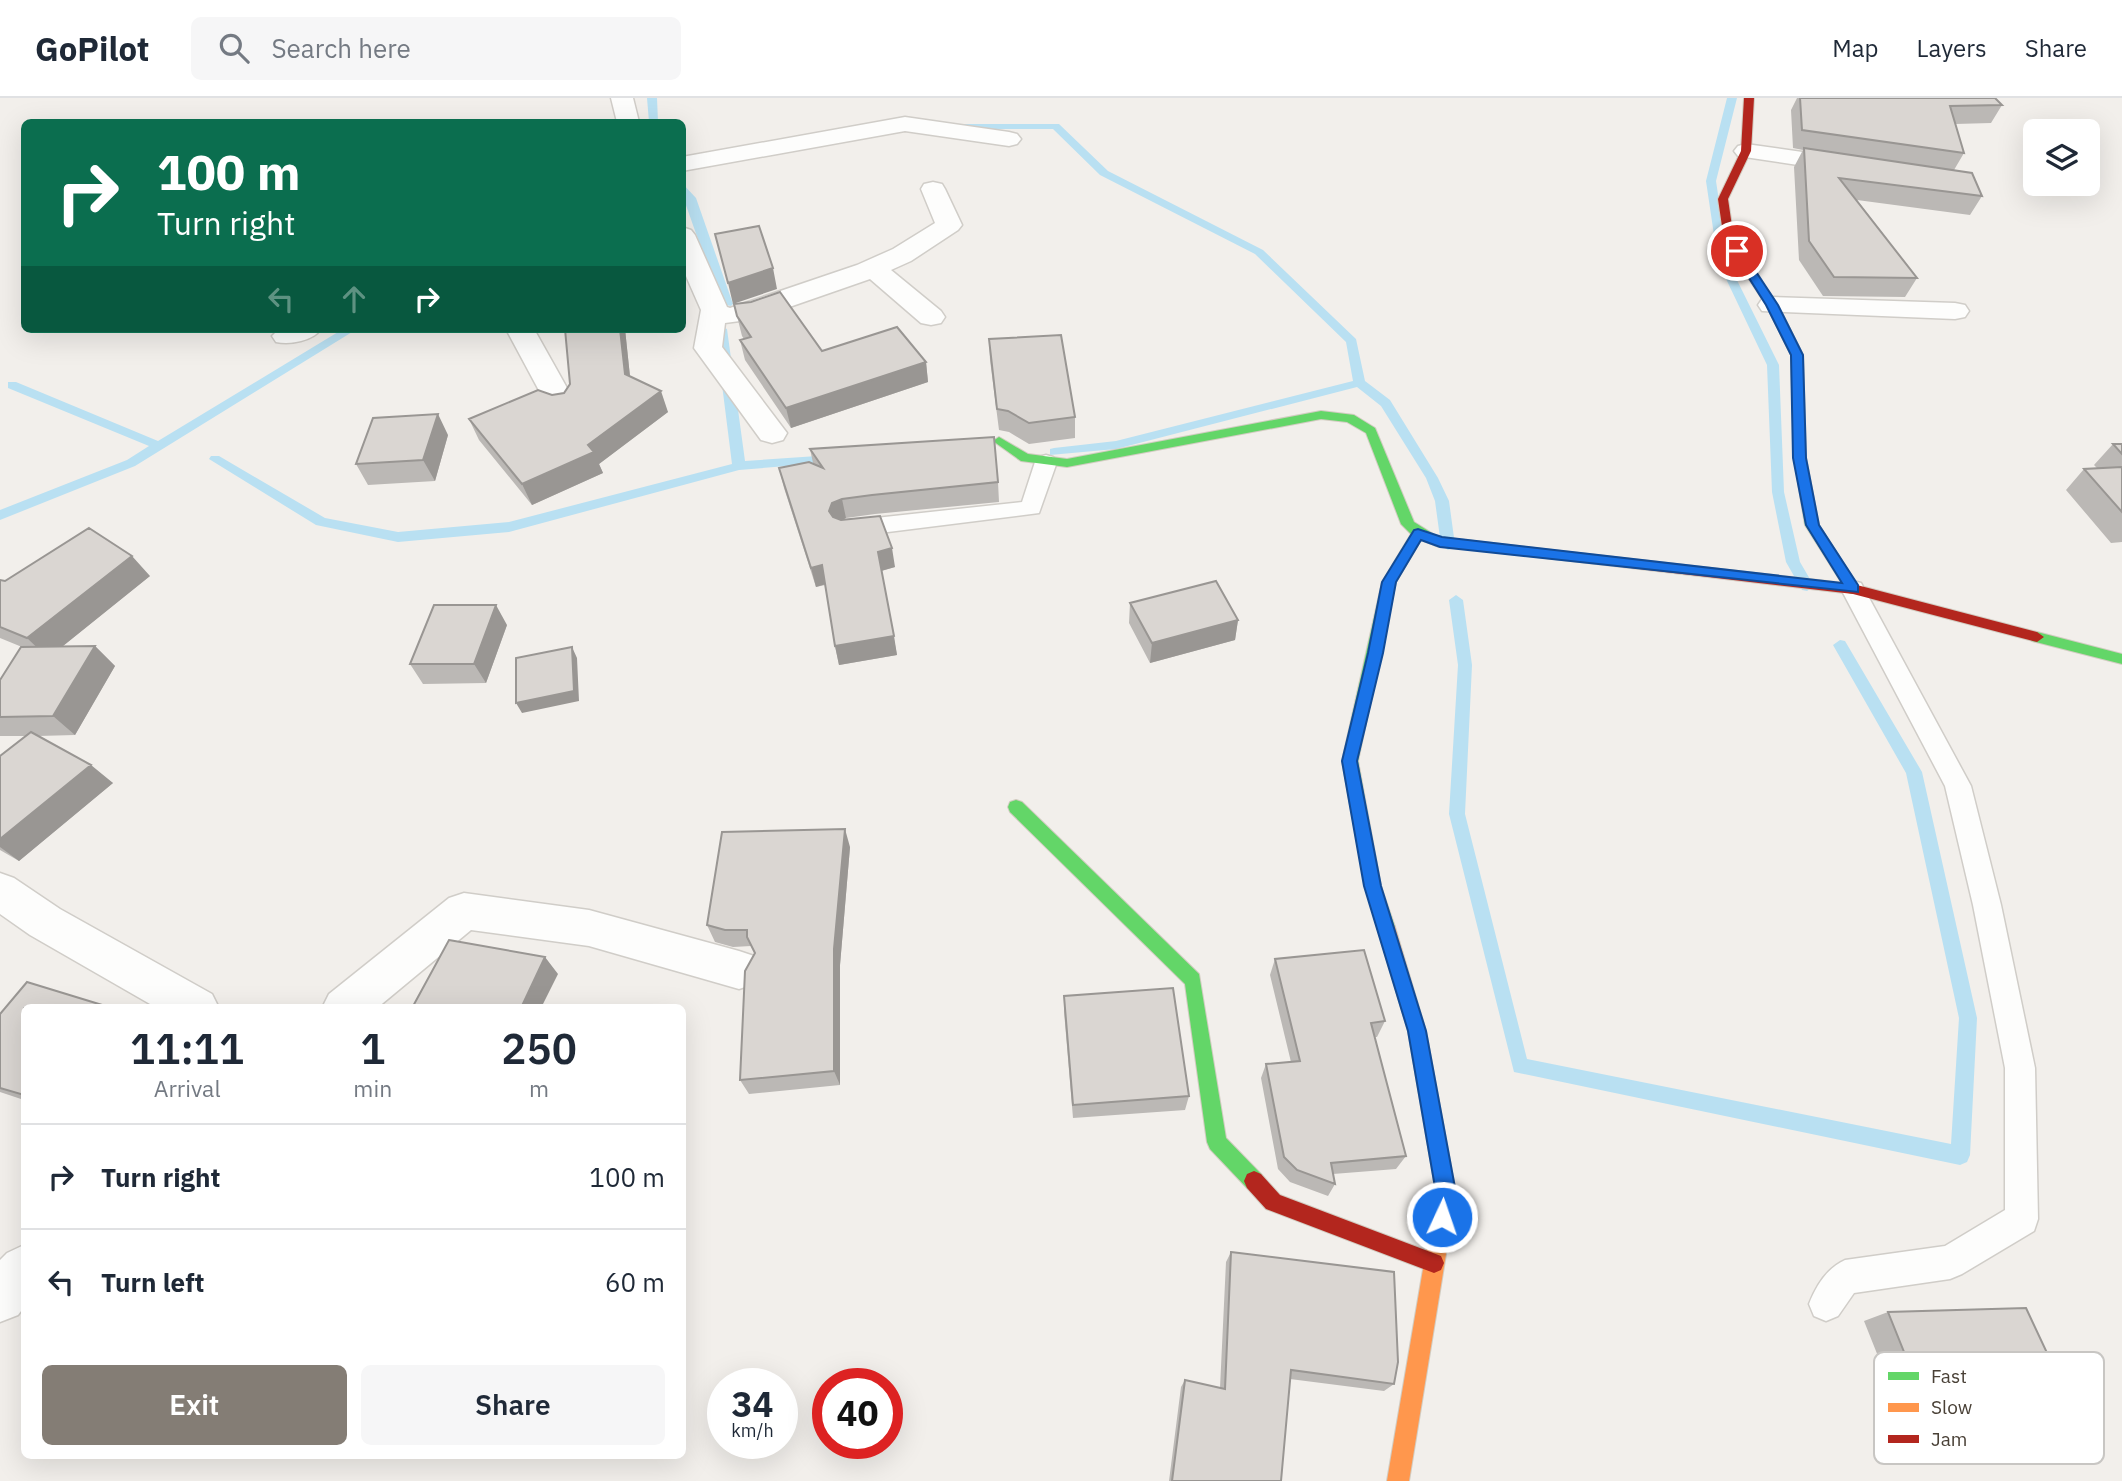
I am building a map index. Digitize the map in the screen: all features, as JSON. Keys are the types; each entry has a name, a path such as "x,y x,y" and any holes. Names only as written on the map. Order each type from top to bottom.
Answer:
{"street":[{"path":"622,98 627,119"},
{"path":"1749,98 1746,151 1723,199 1728,233 1746,269 1772,305 1797,355 1800,458 1812,525 1853,589"},
{"path":"686,163 905,124 1009,139"},
{"path":"1746,151 1880,170"},
{"path":"772,433 708,348 712,314 730,316 745,313 873,268 902,254 950,225 933,189"},
{"path":"686,242 716,313"},
{"path":"873,268 931,317"},
{"path":"1772,305 1955,311"},
{"path":"522,333 561,404"},
{"path":"999,441 1026,458 1067,463 1321,415 1336,415 1350,418 1371,431 1408,524 1418,533 1450,543 1853,589 2122,659"},
{"path":"1398,1481 1446,1193 1417,1031 1373,886 1350,761 1376,653 1389,582 1418,533"},
{"path":"1016,807 1193,980 1217,1142 1273,1202 1434,1264"},
{"path":"0,891 45,922 190,1004"},
{"path":"349,1004 464,911 589,928 739,970"},
{"path":"0,1297 21,1273"}],"lane":[{"path":"846,529 1031,508 1046,462"},
{"path":"1826,1304 1845,1277 1950,1262 2022,1219 2020,1068 1987,905 1958,786 1853,589"}],"building":[{"path":"1800,98 1995,98 2002,105 1950,106 1964,153 1802,130"},
{"path":"1804,148 1972,173 1982,196 1839,178 1917,278 1834,277 1809,241"},
{"path":"759,226 773,268 728,283 715,234"},
{"path":"780,292 822,351 897,327 926,362 786,408 740,340 751,337 737,316 734,304 751,302"},
{"path":"565,333 620,333 625,374 661,391 588,445 594,452 522,484 469,419 538,390 552,395 564,393 570,384"},
{"path":"1061,335 1075,417 1029,423 1008,411 997,409 989,339"},
{"path":"438,414 423,460 356,464 373,418"},
{"path":"994,437 998,482 872,495 832,503 829,511 833,517 841,520 880,516 892,548 878,552 894,636 835,646 822,565 811,568 779,468 809,462 823,468 810,449"},
{"path":"2113,444 2122,444 2122,454"},
{"path":"2122,467 2122,512 2084,469"},
{"path":"89,528 132,556 27,638 0,627 0,580 5,581"},
{"path":"1216,581 1238,620 1152,643 1130,603"},
{"path":"434,605 496,605 474,664 410,664"},
{"path":"95,646 53,716 0,717 0,680 21,647"},
{"path":"572,647 574,691 516,703 516,658"},
{"path":"31,732 91,765 0,839 0,756"},
{"path":"845,829 834,949 834,1071 740,1080 745,971 755,953 747,937 747,930 725,930 707,925 722,832"},
{"path":"449,940 545,957 523,1004 414,1004"},
{"path":"1364,950 1385,1021 1371,1023 1406,1156 1331,1163 1335,1184 1297,1170 1284,1157 1266,1064 1300,1061 1275,959"},
{"path":"27,982 99,1004 21,1004 21,1094 0,1088 0,1014"},
{"path":"1173,988 1189,1096 1073,1105 1064,996"},
{"path":"1231,1252 1394,1272 1398,1362 1394,1384 1291,1370 1281,1481 1172,1481 1185,1380 1225,1389"},
{"path":"2026,1308 2047,1352 1904,1352 1888,1312"}],"waterway":[{"path":"652,98 654,119"},
{"path":"1732,98 1711,181 1723,262 1773,365 1778,492 1793,562 1807,586"},
{"path":"955,127 1056,126 1104,173 1259,252 1352,341 1359,383"},
{"path":"686,191 691,198 727,304"},
{"path":"721,329 739,466"},
{"path":"0,515 131,463 344,333"},
{"path":"1054,452 1116,445 1359,383"},
{"path":"1359,383 1386,403 1432,478 1442,501 1448,545"},
{"path":"12,385 153,443"},
{"path":"215,459 321,522 398,537 509,527 739,466"},
{"path":"739,466 832,459"},
{"path":"1456,600 1465,665 1457,814 1520,1066 1960,1155 1968,1018 1914,772 1840,645"}],"traffic: fast":[{"path":"1798,389 1800,458 1812,525 1853,589"},
{"path":"999,441 1025,458 1067,463 1321,415 1350,418 1371,431 1408,524 1418,533 1439,542"},
{"path":"1386,927 1373,886 1350,761 1389,582 1418,533"},
{"path":"2037,637 2122,659"},
{"path":"1016,807 1193,980 1217,1142 1254,1181"}],"traffic: slow":[{"path":"1386,927 1417,1031 1446,1193 1398,1481"}],"traffic: jam":[{"path":"1749,98 1746,151 1723,199 1728,233 1747,269 1772,305 1797,355 1798,389"},
{"path":"1439,542 1853,589 2037,637"},
{"path":"1254,1181 1273,1202 1434,1263"}],"route":[{"path":"1442,1217 1446,1193 1417,1031 1373,886 1350,761 1376,653 1389,582 1418,533 1440,542 1853,589 1812,525 1800,458 1797,355 1772,305 1746,269 1737,251"}]}
